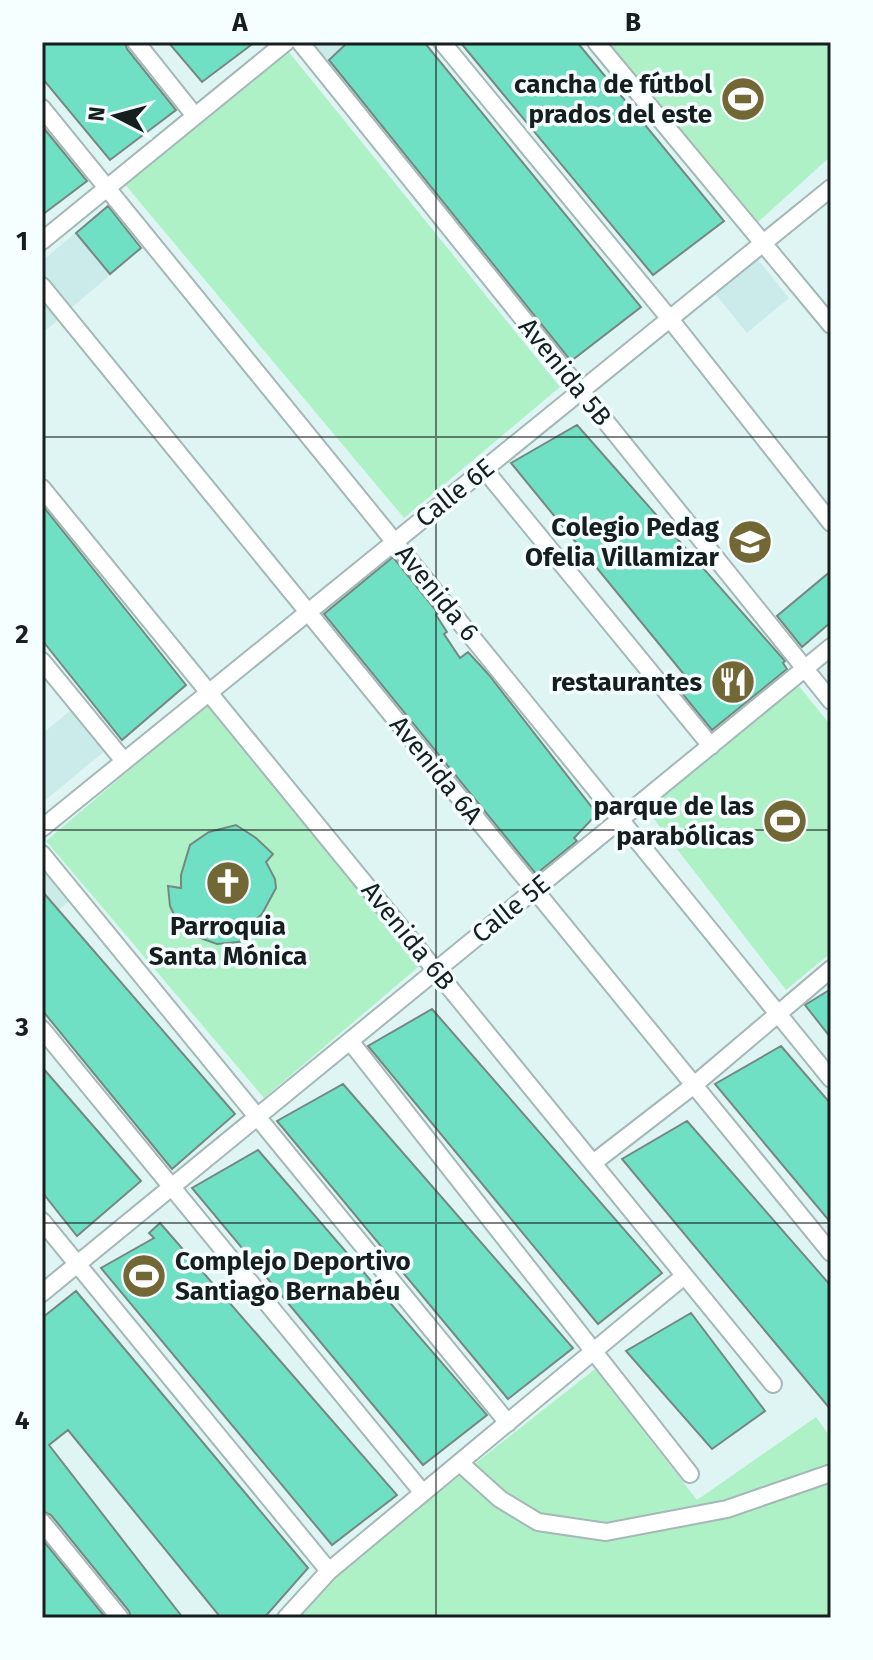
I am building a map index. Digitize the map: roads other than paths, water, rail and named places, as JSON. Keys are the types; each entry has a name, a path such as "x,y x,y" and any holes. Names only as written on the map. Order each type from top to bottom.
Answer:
{"street":[{"path":"136,42 195,116"},
{"path":"42,241 286,42"},
{"name":"Avenida 5B","path":"300,42 831,701"},
{"path":"442,42 670,319 831,523"},
{"path":"596,42 831,325"},
{"name":"Avenida 6","path":"42,108 831,1079"},
{"name":"Calle 6E","path":"42,828 831,188"},
{"name":"Avenida 6A","path":"42,286 831,1253"},
{"path":"484,469 711,746"},
{"name":"Avenida 6B","path":"42,488 773,1384"},
{"name":"Calle 5E","path":"42,1293 831,647"},
{"path":"42,661 124,761"},
{"path":"42,854 508,1423"},
{"path":"593,1163 694,1085 831,969"},
{"path":"42,1029 423,1493"},
{"path":"350,1041 690,1474"},
{"path":"42,1221 329,1571"},
{"path":"286,1618 329,1571 684,1276"},
{"path":"460,1463 500,1499 538,1522 606,1532 727,1509 831,1473"},
{"path":"42,1522 120,1618"}],"place":[{"name":"cancha de fútbol prados del este","path":"743,99"},
{"name":"Colegio Pedag Ofelia Villamizar","path":"750,542"},
{"name":"restaurantes","path":"733,682"},
{"name":"parque de las parabólicas","path":"785,821"},
{"name":"Parroquia Santa Mónica","path":"228,883"},
{"name":"Complejo Deportivo Santiago Bernabéu","path":"144,1276"}]}
